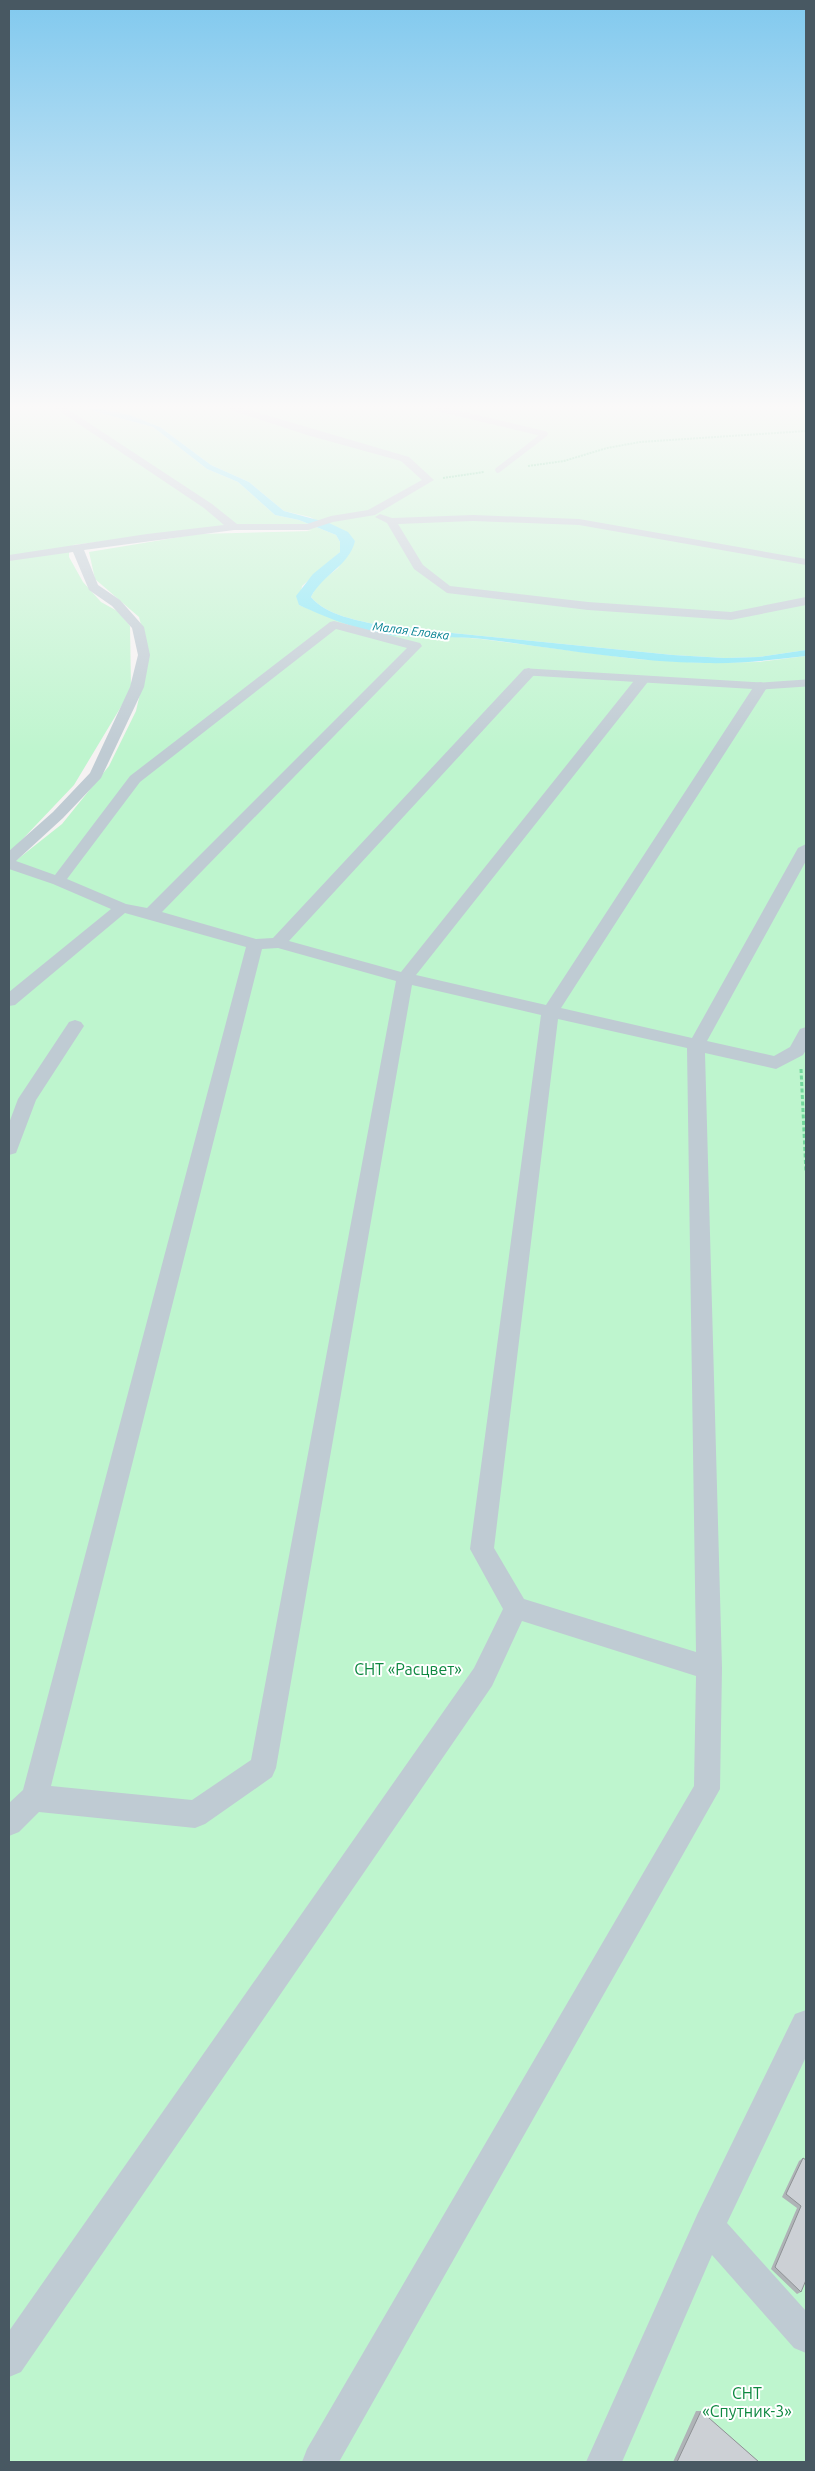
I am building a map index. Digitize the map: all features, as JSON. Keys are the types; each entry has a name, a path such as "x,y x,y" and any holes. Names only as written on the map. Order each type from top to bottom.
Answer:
{"street":[{"path":"229,523 234,527"},
{"path":"9,558 78,549 147,536 234,527 308,527 319,523"},
{"path":"392,523 418,567 447,589 588,606 731,616 806,602"},
{"path":"586,523 806,562"},
{"path":"9,859 58,815 96,775 137,687 144,654 138,627 116,603 93,587 78,549"},
{"path":"58,880 135,779 334,625 416,646 151,914"},
{"path":"278,943 529,672"},
{"path":"34,1798 195,1814 263,1768 405,978 642,680"},
{"path":"709,1668 516,1608 482,1549 550,1012 761,686"},
{"path":"320,2462 707,1789 709,1668 696,1046 806,848"},
{"path":"9,864 58,880 122,908 151,914 254,944 278,943 405,978 776,1063 797,1051 806,1033"},
{"path":"9,1001 122,908"},
{"path":"9,1822 34,1798 254,944"},
{"path":"9,1148 27,1099 75,1026"},
{"path":"9,2360 483,1676 516,1608"},
{"path":"604,2462 708,2226 806,2025"},
{"path":"708,2226 806,2336"}],"lane":[{"path":"529,672 761,686 806,683"}],"path":[{"path":"797,1051 802,1075 806,1174"}],"green space":[{"name":"СНТ «Расцвет»","path":"9,523 307,523 336,535 340,542 340,552 302,586 299,605 351,626 399,636 435,635 481,639 636,659 704,663 759,662 806,656 806,2462 9,2462 9,866 62,824 109,766 136,711 149,654 139,617 95,579 89,552 198,534 312,531 281,525 242,524 73,545 69,557 83,582 101,602 119,612 130,626 131,690 74,785 9,851"},
{"path":"322,523 806,523 806,650 758,657 725,658 673,655 382,626 353,619 325,609 311,597 318,584 338,568 355,541"}],"water":[{"name":"Малая Еловка","path":"307,523 330,523 348,532 355,541 352,550 342,564 322,582 311,597 325,609 353,619 382,626 673,655 725,658 758,657 806,650 806,656 730,663 677,662 621,657 483,639 410,637 374,632 348,625 299,605 296,596 313,574 340,552 340,542 336,535"}],"building":[{"path":"803,2158 806,2160 806,2280 801,2292 775,2267 801,2206 786,2194"},
{"path":"701,2411 759,2462 677,2462"}],"park label":[{"name":"СНТ «Спутник-3»","path":"747,2402"}]}
